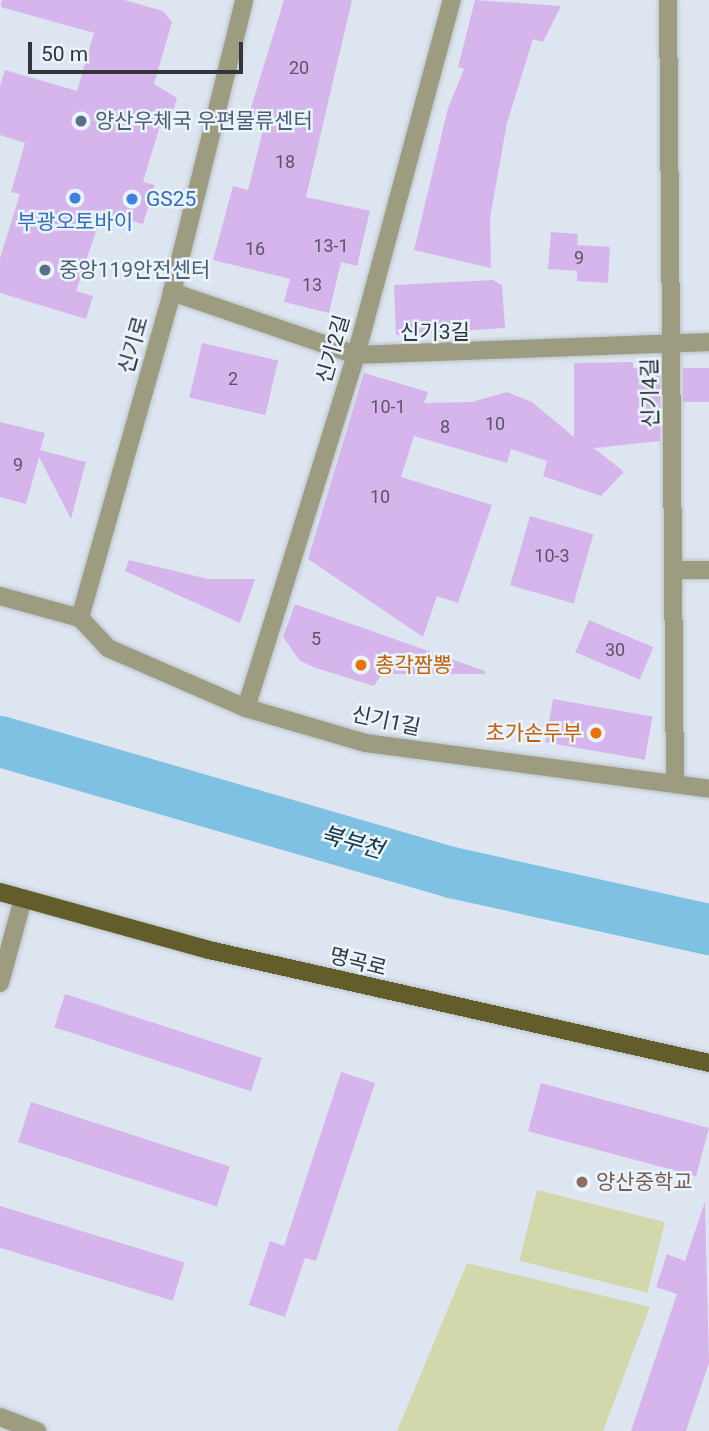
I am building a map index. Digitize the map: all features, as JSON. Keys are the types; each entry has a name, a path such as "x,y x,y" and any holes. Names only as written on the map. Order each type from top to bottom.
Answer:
{"main road":[{"name":"명곡로","path":"0,892 438,1005 709,1063"}],"street":[{"name":"신기로","path":"80,618 172,292 244,0"},
{"name":"신기2길","path":"246,708 356,355 452,0"},
{"name":"신기4길","path":"668,0 676,570 675,784"},
{"name":"신기3길","path":"172,292 356,355 499,355 709,342"},
{"path":"676,570 709,570"},
{"path":"0,596 80,618"},
{"name":"신기1길","path":"80,618 108,648 246,708 366,743 709,789"},
{"path":"0,983 23,899"},
{"path":"0,1417 37,1431"}],"green space":[{"path":"537,1190 665,1222 647,1293 519,1261"},
{"path":"467,1263 650,1307 603,1431 397,1431"}],"building":[{"path":"2,0 124,0 163,11 172,22 154,84 177,98 170,122 162,119 143,182 155,185 143,224 102,213 76,291 93,296 86,319 0,293 0,258 20,194 11,192 25,143 0,135 0,86 5,70 77,91 94,33 1,7"},
{"path":"284,0 352,0 306,197 370,211 357,266 341,262 329,313 284,302 290,279 213,260 233,186 248,190 266,118 249,114"},
{"path":"475,0 561,6 543,42 533,39 507,123 490,218 491,268 414,250 448,108 464,69 458,67"},
{"path":"551,232 578,234 577,245 610,247 608,283 577,281 577,271 548,269"},
{"path":"493,280 502,285 505,328 396,335 394,285"},
{"path":"202,343 278,361 265,415 189,398"},
{"path":"633,362 633,368 660,368 660,441 594,448 624,472 601,496 543,476 547,461 511,449 507,463 414,436 401,477 492,505 458,603 437,596 423,637 308,559 364,373 428,392 424,403 472,402 507,392 532,402 574,437 574,363"},
{"path":"683,368 709,368 709,402 683,402"},
{"path":"0,422 45,433 40,450 86,462 71,519 39,457 26,504 0,497"},
{"path":"530,516 593,534 574,603 510,585"},
{"path":"129,560 208,579 255,579 240,623 125,571"},
{"path":"295,604 485,671 485,674 382,674 374,686 316,668 300,661 283,637"},
{"path":"589,620 653,647 640,680 575,652"},
{"path":"553,699 652,717 645,760 545,742"},
{"path":"65,994 262,1058 251,1091 54,1027"},
{"path":"341,1072 375,1083 316,1261 305,1258 285,1317 249,1305 270,1241 284,1246"},
{"path":"541,1083 709,1128 696,1176 528,1131"},
{"path":"31,1102 230,1167 217,1207 18,1142"},
{"path":"705,1202 709,1363 686,1431 631,1431 677,1294 656,1287 667,1254 685,1261"},
{"path":"0,1206 185,1262 173,1301 0,1248"}],"waterway":[{"name":"북부천","path":"0,741 451,872 709,929"}],"place":[{"name":"양산우체국 우편물류센터","path":"81,121"},
{"name":"부광오토바이","path":"75,198"},
{"name":"GS25","path":"132,199"},
{"name":"중앙119안전센터","path":"45,270"},
{"name":"총각짬뽕","path":"361,665"},
{"name":"초가손두부","path":"596,733"},
{"name":"양산중학교","path":"582,1182"}]}
